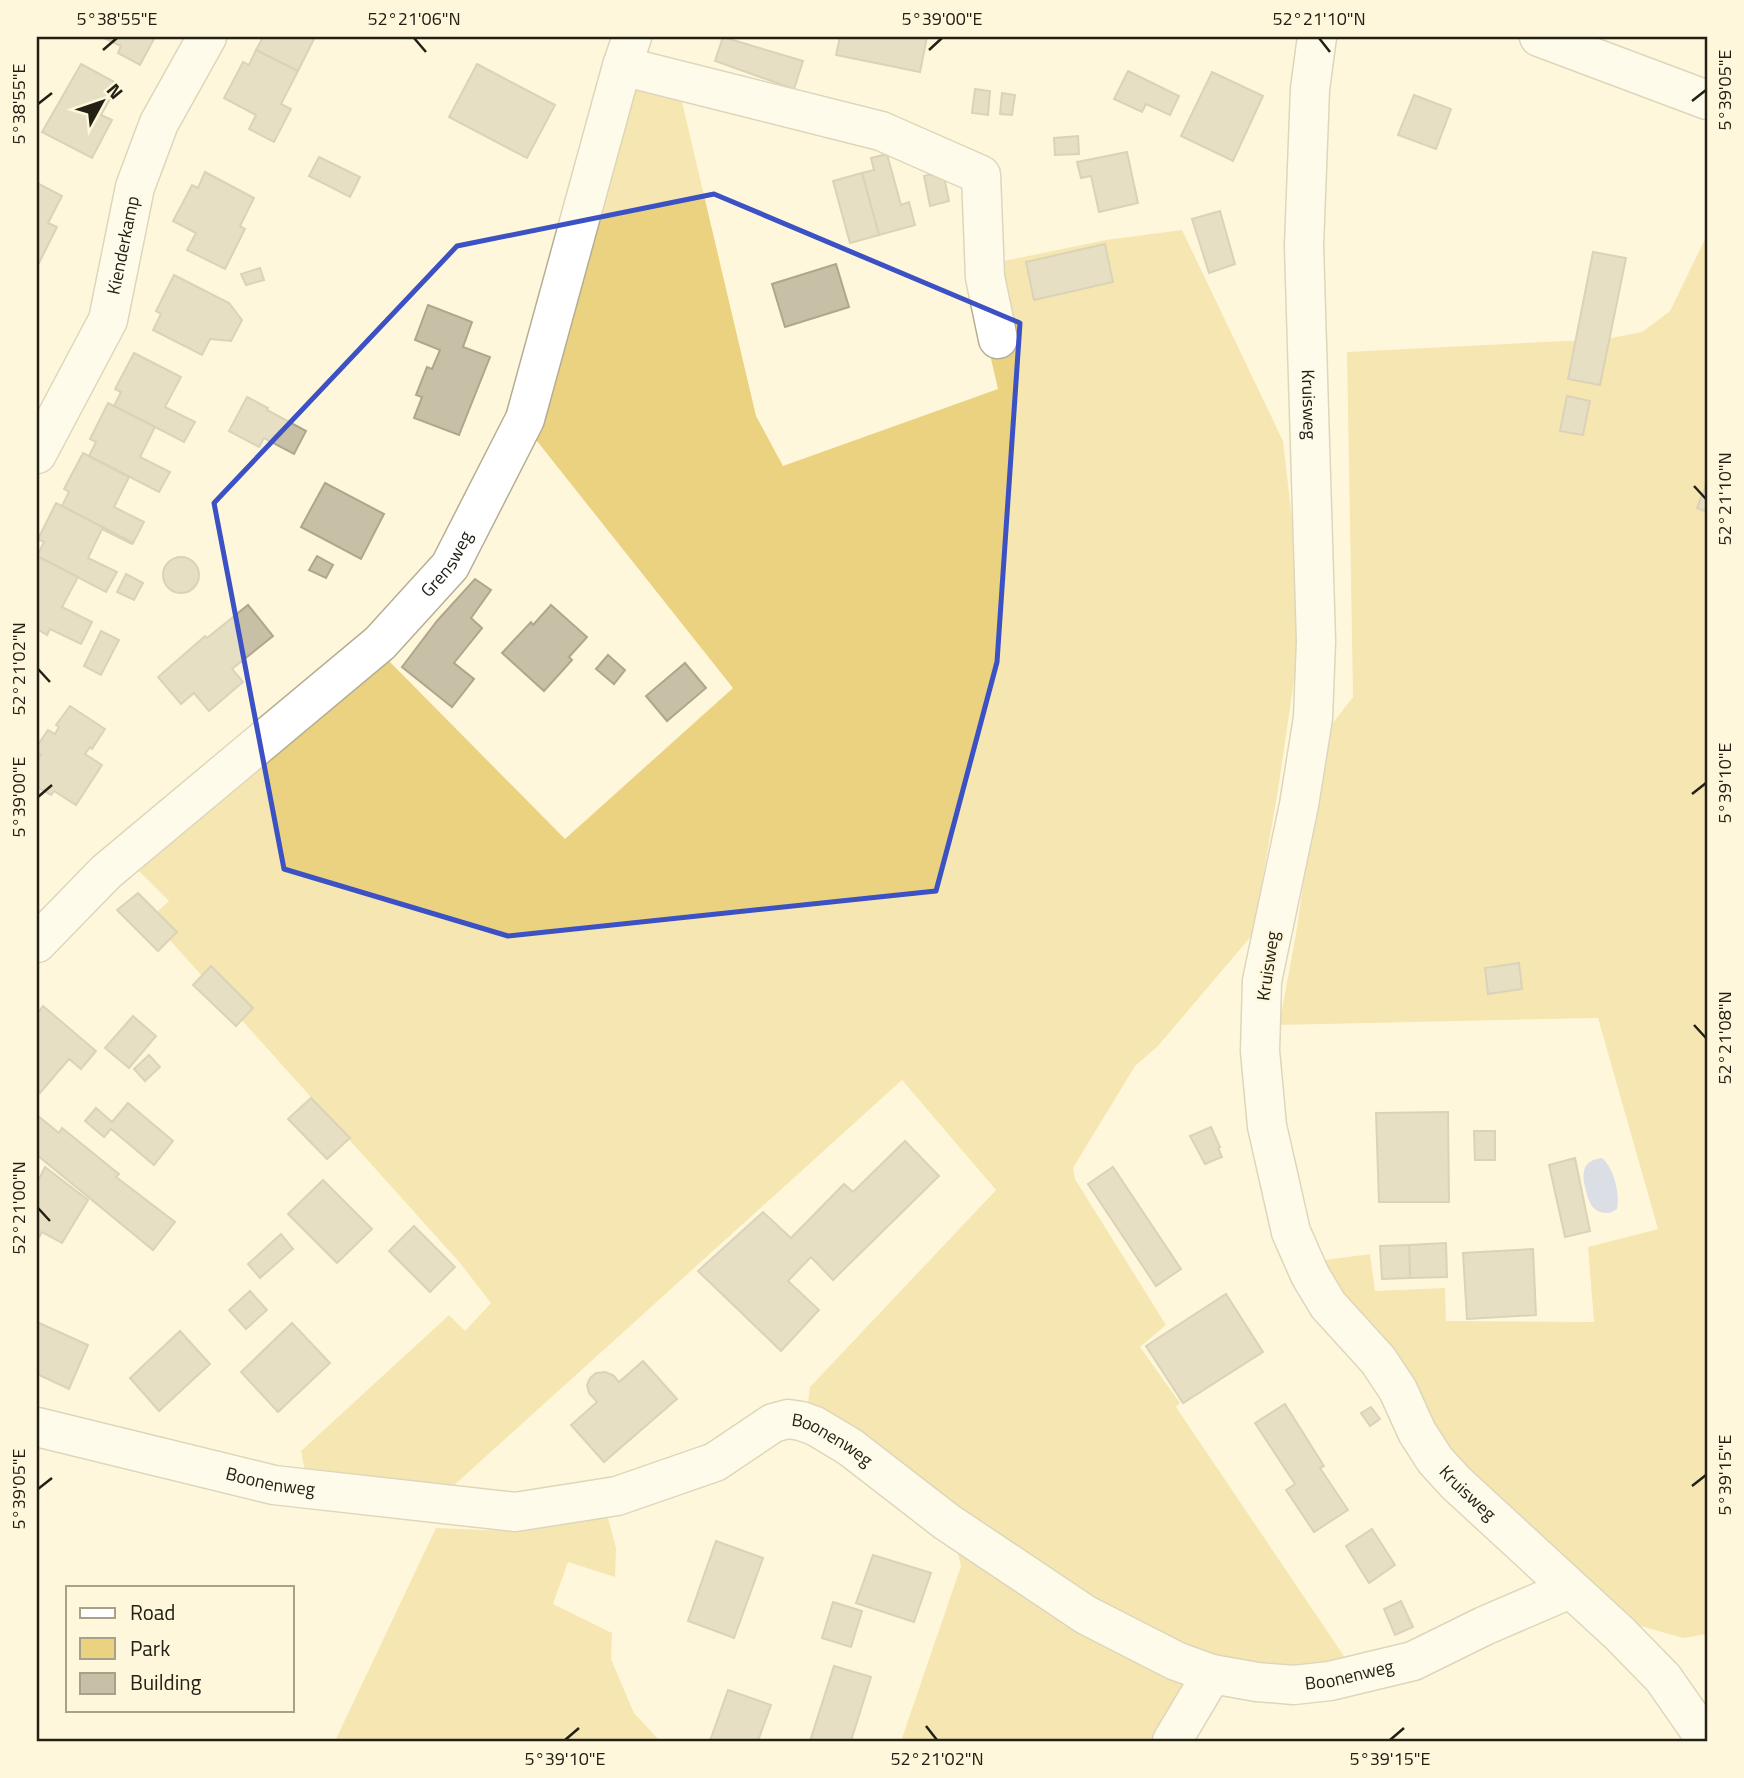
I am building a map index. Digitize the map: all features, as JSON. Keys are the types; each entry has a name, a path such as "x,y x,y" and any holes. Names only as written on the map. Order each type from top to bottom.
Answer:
{"street":[{"name":"Kienderkamp","path":"37,454 108,320 135,187 159,122 207,37"},
{"name":"Kruisweg","path":"1317,37 1310,89 1304,246 1316,641 1312,718 1299,805 1262,981 1260,1051 1267,1126 1291,1232 1310,1275 1328,1305 1378,1360 1398,1390 1417,1432 1435,1460 1456,1483 1663,1678 1707,1741"},
{"path":"1539,37 1707,100"},
{"path":"627,51 881,131 981,176 985,277 998,339"},
{"name":"Grensweg","path":"37,943 106,872 380,643 450,566 525,419 627,51"},
{"name":"Boonenweg","path":"37,1427 274,1485 515,1512 617,1496 715,1461 773,1423 788,1419 802,1421 850,1447 947,1522 1086,1615 1176,1661 1212,1674 1257,1682 1294,1685 1330,1681 1413,1661 1484,1626 1570,1589"},
{"path":"1172,1741 1212,1674"}],"highlighted area":[{"path":"714,194 1020,323 997,662 936,891 508,936 284,869 214,503 457,246"}],"green space":[{"path":"634,86 682,102 756,416 783,466 998,389 970,268 1106,240 1182,230 1283,441 1297,562 1301,633 1253,934 1158,1046 1135,1066 1073,1168 1075,1179 1166,1325 1140,1347 1180,1403 1176,1407 1352,1668 1317,1674 1183,1656 807,1410 810,1387 996,1190 902,1080 441,1497 306,1476 301,1451 449,1315 465,1331 491,1303 460,1263 150,918 169,901 136,868 385,657 565,839 733,688 529,431"},
{"path":"1707,235 1707,1634 1683,1638 1616,1619 1461,1473 1318,1261 1370,1254 1375,1291 1445,1288 1446,1321 1594,1322 1588,1247 1658,1229 1598,1018 1279,1025 1296,934 1325,733 1353,697 1347,352 1606,339 1642,332 1670,311"},
{"path":"607,1514 616,1548 615,1577 568,1562 553,1604 612,1633 611,1659 634,1713 660,1741 335,1741 436,1528 513,1531"},
{"path":"955,1542 1181,1681 1181,1693 1161,1741 901,1741 961,1566"}],"water":[{"path":"1602,1158 1610,1168 1617,1189 1617,1209 1610,1213 1599,1212 1592,1206 1584,1181 1585,1167 1591,1161"}],"building":[{"path":"102,37 155,37 140,65 118,53 121,46"},
{"path":"263,37 315,37 298,71 256,50"},
{"path":"723,37 803,61 794,89 715,61"},
{"path":"840,37 927,37 920,72 836,55"},
{"path":"256,50 298,71 281,104 291,109 274,142 249,129 256,115 224,98 243,62 249,65"},
{"path":"81,64 118,84 101,115 112,120 92,158 42,132"},
{"path":"477,64 555,105 527,158 449,117"},
{"path":"1128,71 1179,96 1170,115 1146,104 1142,112 1114,99"},
{"path":"1212,72 1263,96 1233,161 1181,136"},
{"path":"975,89 990,91 988,115 972,113"},
{"path":"1002,93 1015,95 1012,115 1000,114"},
{"path":"1414,95 1451,109 1436,149 1398,135"},
{"path":"1078,136 1079,154 1055,155 1054,138"},
{"path":"1127,152 1138,203 1099,212 1091,176 1081,178 1077,162"},
{"path":"887,154 901,205 909,202 915,225 879,235 862,173 874,170 871,158"},
{"path":"319,157 360,177 350,197 309,176"},
{"path":"205,172 254,198 240,226 245,229 225,269 187,250 196,233 173,221 192,185 198,188"},
{"path":"943,172 949,201 930,206 924,176"},
{"path":"862,173 879,235 850,243 833,181"},
{"path":"37,183 62,196 48,223 57,227 39,263 37,262"},
{"path":"1220,211 1235,264 1209,273 1192,219"},
{"path":"1105,244 1113,282 1034,300 1026,262"},
{"path":"1593,252 1626,258 1600,385 1568,379"},
{"path":"836,264 849,307 785,327 772,284"},
{"path":"260,268 264,280 246,285 241,274"},
{"path":"174,275 229,303 242,320 231,341 210,339 202,355 153,330 161,314 156,311"},
{"path":"428,305 472,322 463,347 490,357 459,435 414,418 422,397 416,395 427,367 432,369 440,350 415,340"},
{"path":"134,353 181,377 165,407 195,422 184,442 114,406 121,392 115,389"},
{"path":"1567,396 1590,401 1583,435 1560,431"},
{"path":"247,397 306,431 294,454 264,438 259,447 229,431"},
{"path":"108,403 155,427 140,457 170,472 159,492 89,456 96,442 90,439"},
{"path":"83,453 129,477 114,507 144,522 133,543 62,506 69,492 64,489"},
{"path":"325,483 384,514 361,559 301,527"},
{"path":"1707,483 1707,512 1697,508"},
{"path":"56,503 133,543 102,529 88,558 117,572 106,592 37,556 44,542 38,539"},
{"path":"37,556 78,577 62,607 92,622 81,644 50,629 47,635 37,629"},
{"path":"317,556 333,565 326,578 309,570"},
{"path":"181,557 194,562 199,575 194,588 181,593 168,588 163,575 168,562"},
{"path":"126,574 143,583 134,600 117,592"},
{"path":"475,579 491,590 471,618 482,628 454,663 474,679 452,707 402,667 437,621"},
{"path":"248,605 273,636 232,669 243,682 209,711 194,693 181,704 158,677 205,636 207,638"},
{"path":"551,605 587,637 569,657 572,660 544,691 502,653"},
{"path":"101,631 119,640 101,675 84,666"},
{"path":"608,655 625,670 614,684 596,669"},
{"path":"685,663 706,688 667,721 646,696"},
{"path":"70,706 105,729 92,749 90,747 85,754 102,765 76,805 54,791 51,795 37,787 37,761 41,755 37,753 37,746 48,730 55,734 59,727 56,725"},
{"path":"138,893 177,932 158,951 117,910"},
{"path":"1519,963 1522,989 1488,994 1485,968"},
{"path":"211,966 253,1008 236,1026 193,985"},
{"path":"43,1006 96,1051 81,1069 69,1059 40,1093 37,1090 37,1014"},
{"path":"133,1016 156,1036 129,1068 105,1048"},
{"path":"149,1055 160,1067 145,1081 134,1069"},
{"path":"311,1098 350,1138 327,1159 288,1119"},
{"path":"128,1103 173,1141 154,1165 111,1129 104,1137 85,1121 96,1108 112,1122"},
{"path":"1448,1112 1449,1202 1379,1202 1376,1113"},
{"path":"37,1115 59,1133 62,1128 119,1174 116,1177 175,1222 153,1250 37,1155"},
{"path":"1211,1127 1222,1157 1205,1164 1190,1136"},
{"path":"1474,1131 1495,1131 1495,1160 1475,1160"},
{"path":"905,1141 939,1176 833,1280 811,1257 788,1281 819,1310 781,1351 698,1271 763,1212 791,1238 844,1184 853,1192"},
{"path":"1575,1158 1590,1231 1565,1237 1549,1165"},
{"path":"45,1167 88,1200 62,1243 42,1232 37,1241 37,1183"},
{"path":"1113,1167 1181,1269 1156,1286 1088,1184"},
{"path":"323,1180 372,1229 337,1263 288,1214"},
{"path":"414,1226 455,1267 430,1292 389,1251"},
{"path":"281,1234 293,1249 260,1278 248,1264"},
{"path":"1446,1243 1447,1277 1410,1278 1409,1245"},
{"path":"1409,1245 1410,1278 1382,1279 1380,1246"},
{"path":"1533,1249 1536,1315 1467,1319 1463,1253"},
{"path":"250,1291 267,1310 246,1329 229,1310"},
{"path":"1226,1294 1263,1352 1183,1403 1146,1346"},
{"path":"37,1322 88,1345 69,1389 37,1374"},
{"path":"292,1323 330,1363 278,1412 241,1372"},
{"path":"180,1331 210,1364 159,1411 130,1378"},
{"path":"643,1361 677,1399 604,1462 571,1425 597,1402 589,1393 587,1385 590,1378 596,1373 605,1372 613,1375 619,1382"},
{"path":"1285,1404 1324,1466 1320,1468 1348,1510 1314,1532 1286,1490 1295,1484 1255,1423"},
{"path":"1371,1407 1380,1419 1370,1426 1361,1413"},
{"path":"1372,1529 1395,1565 1369,1583 1346,1546"},
{"path":"716,1541 763,1558 734,1638 688,1621"},
{"path":"873,1555 931,1573 914,1622 856,1603"},
{"path":"1401,1601 1413,1627 1395,1635 1384,1609"},
{"path":"833,1602 862,1611 851,1647 822,1638"},
{"path":"834,1666 871,1677 851,1741 810,1741"},
{"path":"728,1690 771,1705 758,1741 710,1741"}]}
